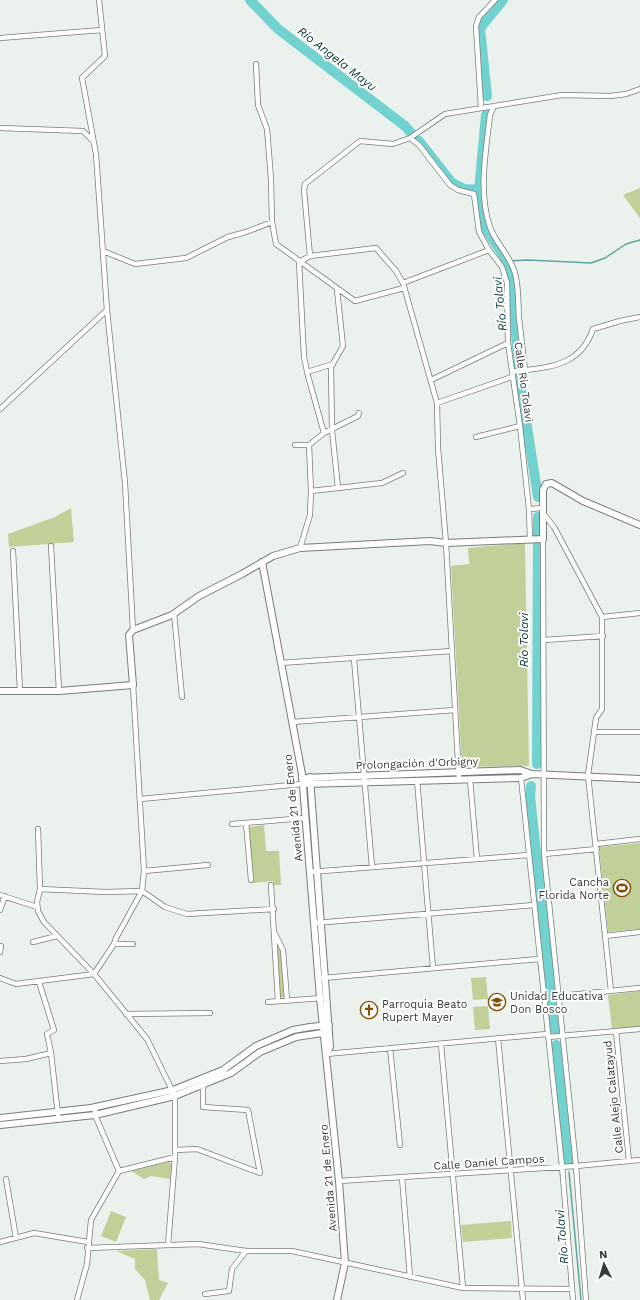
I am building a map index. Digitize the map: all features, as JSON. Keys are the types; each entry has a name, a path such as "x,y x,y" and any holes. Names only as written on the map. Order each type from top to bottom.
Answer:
{"main road":[{"path":"0,691 59,691 133,685 130,635 133,630 174,613 199,596 273,556 300,548 430,541 446,543 543,539 543,490 546,484 552,483 583,501 640,525"},
{"name":"Avenida 21 de Enero","path":"262,562 302,781 310,872 318,923"},
{"name":"Prolongación d'Orbigny","path":"302,781 520,770 532,774 588,775 594,778 640,779"},
{"name":"Prolongación d'Orbigny","path":"364,778 417,780 521,778 532,774"},
{"name":"Avenida 21 de Enero","path":"310,781 317,872 318,923 326,1029 326,1054 339,1182 345,1263 337,1300"},
{"path":"0,1118 95,1115 174,1093 202,1083 256,1046 294,1030 326,1029"},
{"path":"0,1125 174,1093"}],"street":[{"path":"99,0 105,56 82,78 94,142 102,224 107,310 125,483 133,630"},
{"path":"481,107 476,26 479,17 495,0"},
{"path":"0,38 102,30"},
{"path":"256,64 258,105 267,129 271,179 272,222 276,244 337,290 355,301 404,286 489,250"},
{"path":"310,256 305,184 360,141 393,144 410,138 445,114 481,107 562,95 610,96 626,94 640,89"},
{"name":"Calle Río Tolavi","path":"494,106 490,115 483,179 486,213 490,228 509,257 515,272 519,298 519,318 525,370"},
{"path":"0,128 83,131 94,142"},
{"name":"Calle Río Tolavi","path":"410,138 419,145 450,185 458,190 474,194 479,232 489,250 502,267 507,283 508,343 520,426 529,509 530,539"},
{"path":"103,251 135,264 186,258 228,237 272,222"},
{"path":"300,262 310,256 376,248 396,271 404,286 437,404 438,448 446,543 459,779"},
{"path":"300,262 301,319 307,372 324,433"},
{"path":"337,290 343,346 331,367 332,430 338,488"},
{"path":"0,409 107,310"},
{"path":"437,404 512,374 525,370 545,369 561,364 589,343 593,329 640,317"},
{"path":"431,380 508,343"},
{"path":"307,372 333,364"},
{"path":"294,445 309,445 324,433 358,416 359,413"},
{"path":"476,437 520,426"},
{"path":"300,548 310,515 311,491 309,445"},
{"path":"311,491 382,484 403,473"},
{"path":"529,509 543,511 554,527 602,617 602,709 596,718 588,775 597,846 611,991"},
{"path":"543,539 544,854 576,1166 586,1300"},
{"path":"52,546 59,691"},
{"path":"13,551 20,691"},
{"path":"174,613 182,697"},
{"path":"602,617 640,614"},
{"path":"544,640 603,636"},
{"path":"280,663 452,651"},
{"path":"354,659 372,867"},
{"path":"0,978 16,984 94,974 114,944 142,892 144,871 133,685"},
{"path":"292,722 455,710"},
{"path":"594,732 640,732"},
{"path":"521,778 547,1036 562,1166 573,1300"},
{"path":"470,779 477,859"},
{"path":"417,780 434,968"},
{"path":"140,799 302,781"},
{"path":"232,824 305,818"},
{"path":"246,823 251,880"},
{"path":"38,829 40,889 37,902 44,922 94,974 147,1039 174,1093 175,1157 168,1245"},
{"path":"544,854 640,839"},
{"path":"310,872 529,855"},
{"path":"144,871 208,865"},
{"path":"271,885 274,909 274,943 278,1001"},
{"path":"40,889 142,892 166,907 187,914 274,909"},
{"path":"0,910 2,895 38,907"},
{"path":"318,923 534,905"},
{"path":"605,936 640,932"},
{"path":"275,934 283,950 287,1000"},
{"path":"33,942 57,936"},
{"path":"114,944 133,944"},
{"path":"0,952 1,946"},
{"path":"322,978 539,960"},
{"path":"39,982 54,1030 47,1034 51,1053 58,1115"},
{"path":"559,996 640,988"},
{"path":"268,1002 323,998"},
{"path":"126,1014 210,1014"},
{"path":"326,1054 498,1038 563,1036 640,1029"},
{"name":"Calle Alejo Calatayud","path":"616,1031 629,1161"},
{"path":"498,1038 523,1300"},
{"path":"441,1044 463,1288"},
{"path":"390,1048 400,1145"},
{"path":"0,1061 26,1059 51,1053"},
{"path":"175,1150 197,1149 260,1173 248,1110 203,1107 202,1083"},
{"path":"95,1108 95,1115 119,1171"},
{"path":"77,1300 87,1264 91,1220 119,1171 175,1157"},
{"name":"Calle Daniel Campos","path":"339,1182 576,1166 640,1160"},
{"path":"402,1177 410,1277"},
{"path":"6,1179 16,1238"},
{"path":"0,1242 34,1233 88,1242"},
{"path":"88,1248 198,1244 246,1251 292,1251 463,1288 572,1289"},
{"path":"205,1294 229,1290 232,1269 246,1251"}],"green space":[{"path":"640,188 640,218 623,195"},
{"path":"71,508 74,542 9,547 8,534 55,517"},
{"path":"525,543 529,766 462,767 451,566 469,564 468,548"},
{"path":"264,825 266,851 279,851 281,885 274,885 273,881 253,883 249,827"},
{"name":"Cancha Florida Norte","path":"640,843 640,929 608,932 599,847"},
{"path":"276,947 281,950 285,997 280,997"},
{"path":"486,977 488,999 473,1000 471,978"},
{"path":"640,991 640,1027 612,1029 608,995"},
{"path":"488,1006 490,1029 475,1030 473,1007"},
{"path":"169,1162 172,1165 170,1179 151,1176 144,1179 131,1171"},
{"path":"111,1211 126,1217 116,1242 101,1236"},
{"path":"511,1221 512,1238 463,1242 461,1225"},
{"path":"157,1249 159,1280 168,1283 159,1300 150,1300 145,1280 135,1269 135,1259 116,1251"}],"waterway":[{"name":"Río Angela Mayu","path":"250,0 278,29 405,126 412,134"},
{"name":"Río Tolavi","path":"487,96 480,28 503,0"},
{"name":"Río Tolavi","path":"486,115 479,190 482,217 487,230 507,261 512,278 519,376 538,497"},
{"name":"Río Angela Mayu","path":"419,141 452,183 464,189 479,190"},
{"path":"507,261 528,260 591,263 605,258 626,244 640,240"},
{"name":"Río Tolavi","path":"537,764 538,517"},
{"name":"Río Tolavi","path":"531,786 530,796 555,1031"},
{"name":"Río Tolavi","path":"556,1045 568,1162"},
{"name":"Río Tolavi","path":"569,1172 581,1300"}],"place":[{"name":"Cancha Florida Norte","path":"622,888"},
{"name":"Unidad Educativa Don Bosco","path":"497,1002"},
{"name":"Parroquia Beato Rupert Mayer","path":"369,1010"}]}
